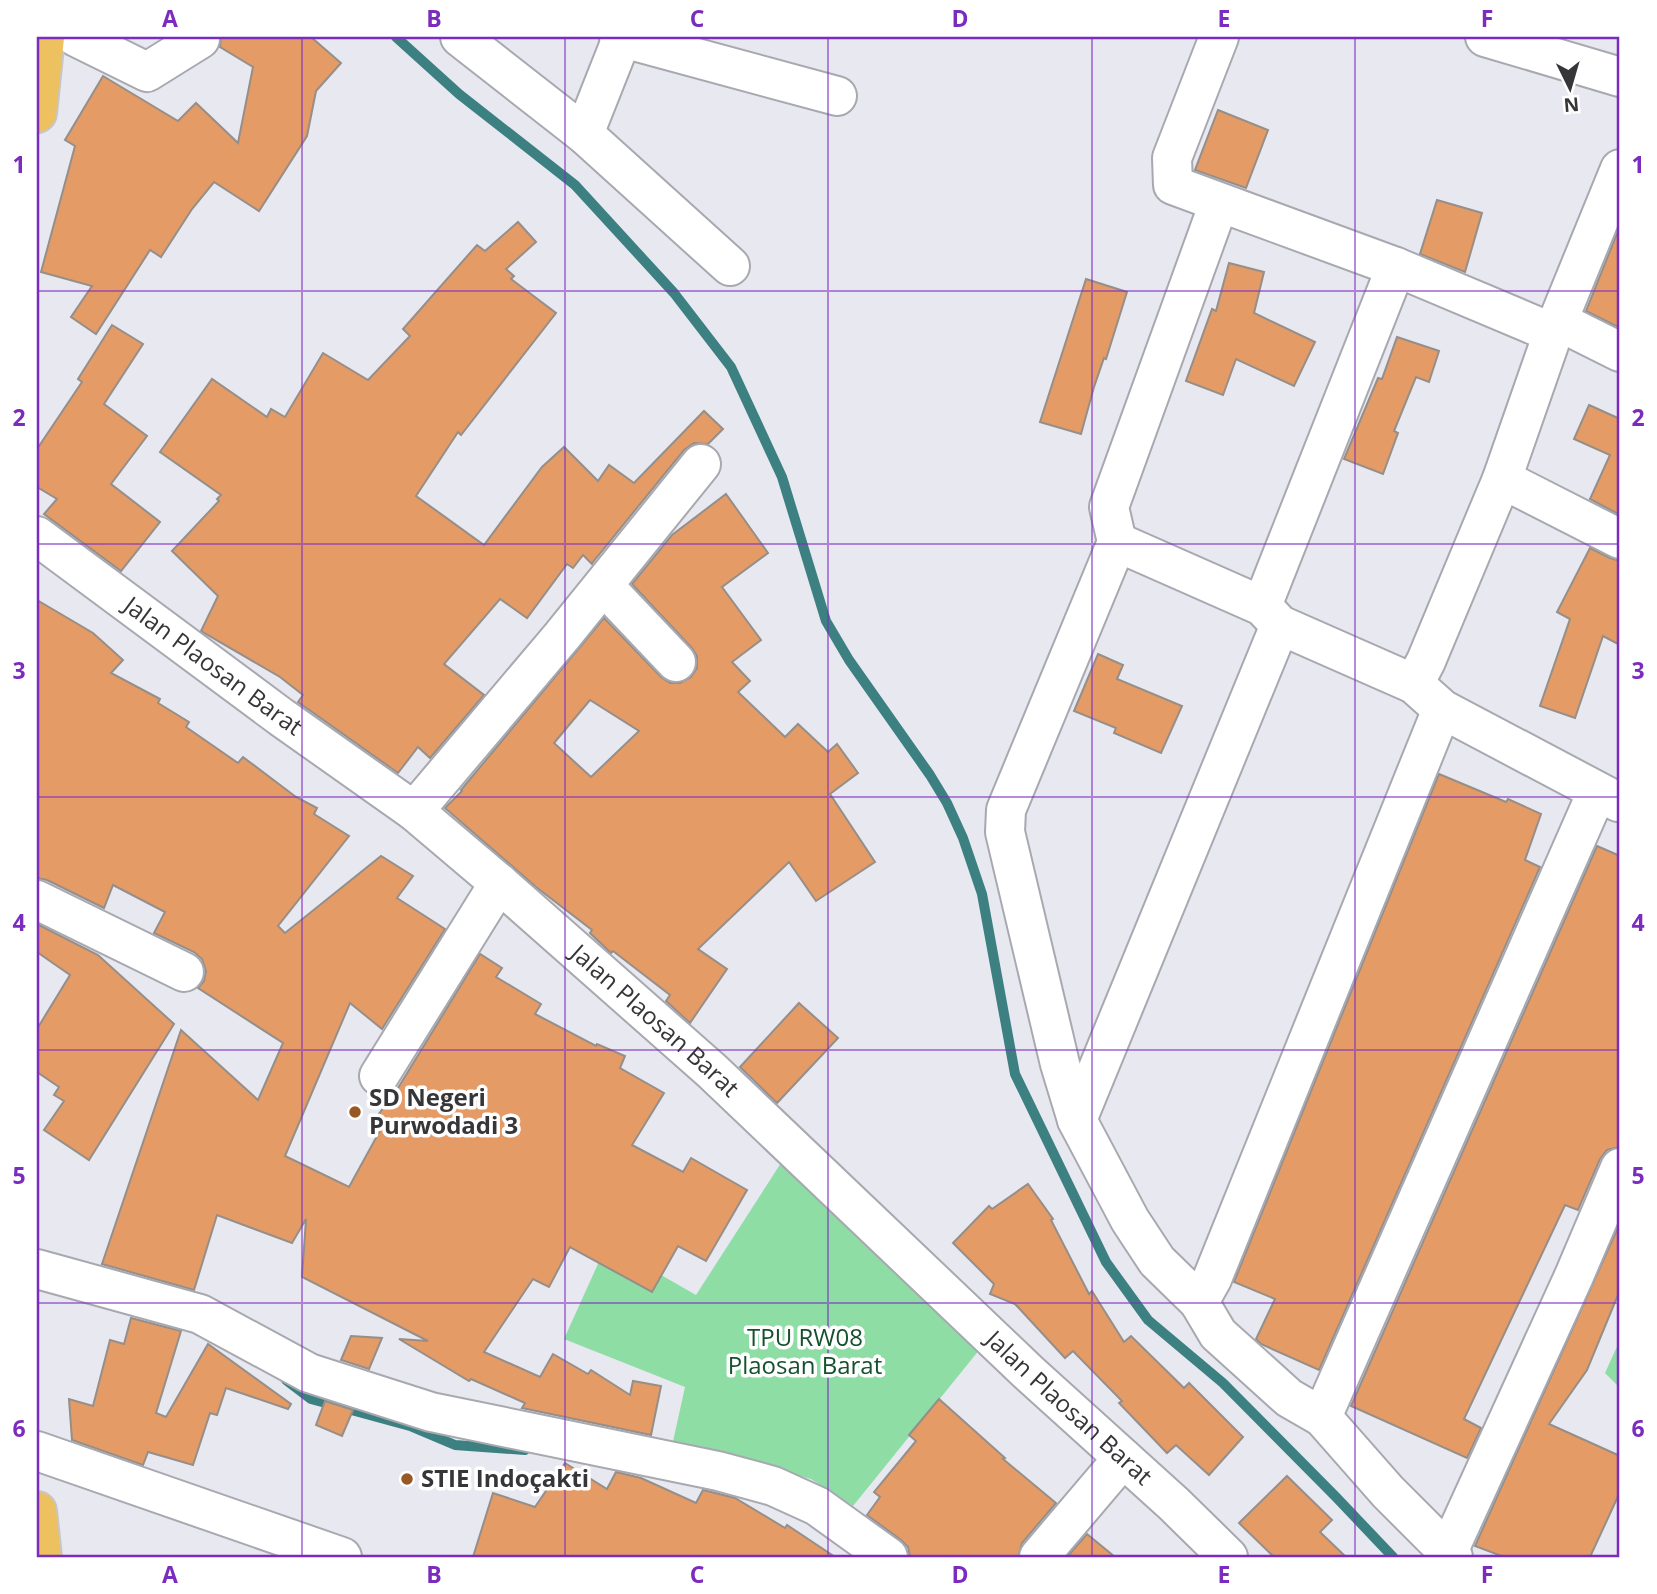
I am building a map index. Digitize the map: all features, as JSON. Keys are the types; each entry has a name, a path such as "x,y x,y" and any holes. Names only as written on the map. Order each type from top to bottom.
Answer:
{"highway":[{"path":"37,113 45,37"},
{"path":"37,1510 42,1557"}],"street":[{"path":"76,37 147,72 200,39"},
{"path":"460,37 584,134 730,266"},
{"path":"584,134 620,37 837,96"},
{"path":"1219,37 1171,166 1173,185 1620,352"},
{"path":"1485,37 1620,77"},
{"path":"1414,684 1502,479 1555,327 1619,176"},
{"path":"1219,203 1108,507 1117,542 1006,810 1005,832 1060,1064 1077,1120 1130,1220 1157,1261 1199,1302 1218,1334 1289,1398 1322,1417 1388,1492 1451,1555 1620,1168"},
{"path":"1077,1120 1271,616 1396,267"},
{"path":"414,811 604,586 702,464"},
{"path":"1502,479 1620,539"},
{"name":"Jalan Plaosan Barat","path":"37,536 281,717 414,811 499,883 712,1071 1028,1372 1228,1557"},
{"path":"1117,542 1414,684 1442,709 1609,797 1322,1417"},
{"path":"604,586 676,662"},
{"path":"1199,1302 1212,1279 1442,709"},
{"path":"379,1076 499,883"},
{"path":"37,900 184,972"},
{"path":"37,1269 200,1314 309,1373 431,1412 718,1471 773,1486 817,1506 888,1557"},
{"path":"37,1451 342,1557"},
{"path":"1039,1557 1123,1458"}],"green space":[{"name":"TPU RW08 Plaosan Barat","path":"781,1163 980,1349 853,1506 811,1479 737,1458 672,1446 685,1387 564,1339 607,1244 696,1295"},
{"path":"1620,1340 1620,1388 1605,1373"}],"building":[{"path":"221,37 311,37 341,63 316,91 307,136 259,211 214,182 192,209 161,257 150,250 96,334 71,317 92,286 41,272 75,146 65,140 103,76 178,121 196,103 238,143 253,67 220,47"},
{"path":"1218,110 1268,130 1246,188 1195,170"},
{"path":"1437,200 1482,213 1465,272 1420,254"},
{"path":"518,222 536,242 506,269 514,276 511,279 556,313 461,435 458,432 416,496 484,545 542,467 564,447 598,481 609,465 634,483 704,411 723,429 708,444 694,443 684,450 592,564 583,555 573,568 567,564 527,618 500,599 444,664 484,695 430,758 418,747 398,773 298,702 303,695 280,677 201,631 218,596 172,551 219,501 217,499 221,495 160,452 212,379 267,417 271,409 285,417 323,353 368,380 410,336 403,329 477,245 485,251"},
{"path":"1620,226 1620,328 1586,311"},
{"path":"1229,263 1264,272 1254,313 1315,342 1294,386 1236,359 1223,395 1186,381 1212,309 1216,311"},
{"path":"1086,279 1127,292 1106,359 1104,358 1094,387 1081,434 1040,422"},
{"path":"112,325 143,344 104,404 147,436 111,484 160,522 121,571 44,514 57,499 37,487 37,449 82,382 78,379"},
{"path":"1397,337 1439,351 1429,382 1416,377 1394,431 1398,433 1383,474 1344,459 1378,378 1382,379"},
{"path":"1589,405 1620,419 1620,515 1590,499 1610,455 1574,439"},
{"path":"726,494 768,553 722,587 761,640 732,662 750,681 738,692 785,737 798,724 828,752 837,744 858,773 830,794 875,862 816,901 789,862 698,949 727,969 690,1023 666,1001 670,995 613,951 611,953 590,933 592,930 536,887 445,808 462,791 604,618 661,677 670,683 680,683 691,677 697,668 697,656 692,648 632,584 672,535","holes":["590,700 639,731 591,777 554,743"]},
{"path":"1590,548 1620,561 1620,645 1603,636 1575,718 1540,706 1570,619 1557,612"},
{"path":"37,600 93,633 123,660 111,673 160,699 158,703 189,722 186,727 238,763 243,757 296,797 317,808 314,814 349,836 278,926 285,933 381,856 413,876 397,898 445,929 382,1029 350,1003 285,1156 349,1187 382,1127 373,1122 398,1088 480,954 502,968 496,977 541,1004 535,1014 596,1046 597,1044 625,1056 620,1068 664,1093 632,1145 683,1172 691,1158 747,1190 706,1261 678,1246 652,1292 570,1247 549,1287 533,1279 484,1352 540,1377 553,1354 588,1374 591,1370 630,1395 633,1381 661,1386 651,1435 522,1408 525,1403 471,1379 469,1381 399,1339 428,1341 302,1277 306,1219 292,1243 217,1215 194,1290 102,1264 181,1030 258,1100 283,1043 198,988 204,981 206,971 202,959 194,952 154,933 165,912 113,885 104,908 47,880 37,878"},
{"path":"1098,654 1123,665 1117,679 1182,706 1161,753 1114,733 1116,728 1074,711"},
{"path":"1439,774 1541,814 1525,860 1540,867 1319,1370 1261,1344 1256,1339 1275,1299 1234,1282"},
{"path":"1597,846 1620,856 1620,1147 1607,1150 1600,1159 1578,1210 1565,1205 1464,1419 1481,1428 1467,1458 1351,1406"},
{"path":"37,924 98,955 174,1024 89,1160 44,1130 64,1101 54,1095 59,1087 37,1072 37,1029 70,975 37,952"},
{"path":"799,1003 838,1038 777,1103 740,1067"},
{"path":"1028,1184 1053,1219 1051,1220 1089,1294 1092,1291 1124,1342 1131,1336 1184,1388 1189,1383 1243,1437 1209,1475 1176,1445 1167,1453 1119,1403 1122,1401 1073,1351 1065,1358 1015,1304 990,1294 994,1284 953,1243 989,1206 992,1209"},
{"path":"1620,1223 1620,1290 1587,1370 1549,1424 1620,1456 1620,1492 1590,1557 1504,1557 1475,1546"},
{"path":"131,1318 181,1331 156,1413 166,1417 208,1344 291,1404 288,1409 226,1388 217,1415 210,1413 193,1465 148,1452 143,1465 72,1440 69,1399 93,1406 110,1340 124,1344"},
{"path":"351,1336 382,1338 369,1369 341,1360"},
{"path":"939,1399 1005,1458 1003,1459 1056,1503 1022,1543 1018,1557 910,1557 908,1547 901,1540 867,1515 880,1497 874,1492 916,1441 909,1435"},
{"path":"325,1401 353,1410 342,1436 316,1425"},
{"path":"565,1463 607,1489 616,1472 641,1478 696,1503 703,1490 735,1498 785,1528 787,1525 835,1557 473,1557 493,1493 535,1507"},
{"path":"1287,1476 1332,1520 1320,1532 1346,1557 1274,1557 1239,1523"},
{"path":"1087,1534 1115,1557 1067,1557"}],"waterway":[{"path":"396,37 459,94 575,185 674,293 731,367 782,477 826,621 849,660 930,775 963,838 982,894 1015,1074 1106,1262 1148,1320 1223,1383 1393,1557"},
{"path":"286,1380 311,1399 410,1426 455,1445 525,1450"}],"place":[{"name":"SD Negeri Purwodadi 3","path":"355,1112"},
{"name":"STIE Indoçakti","path":"407,1479"}]}
